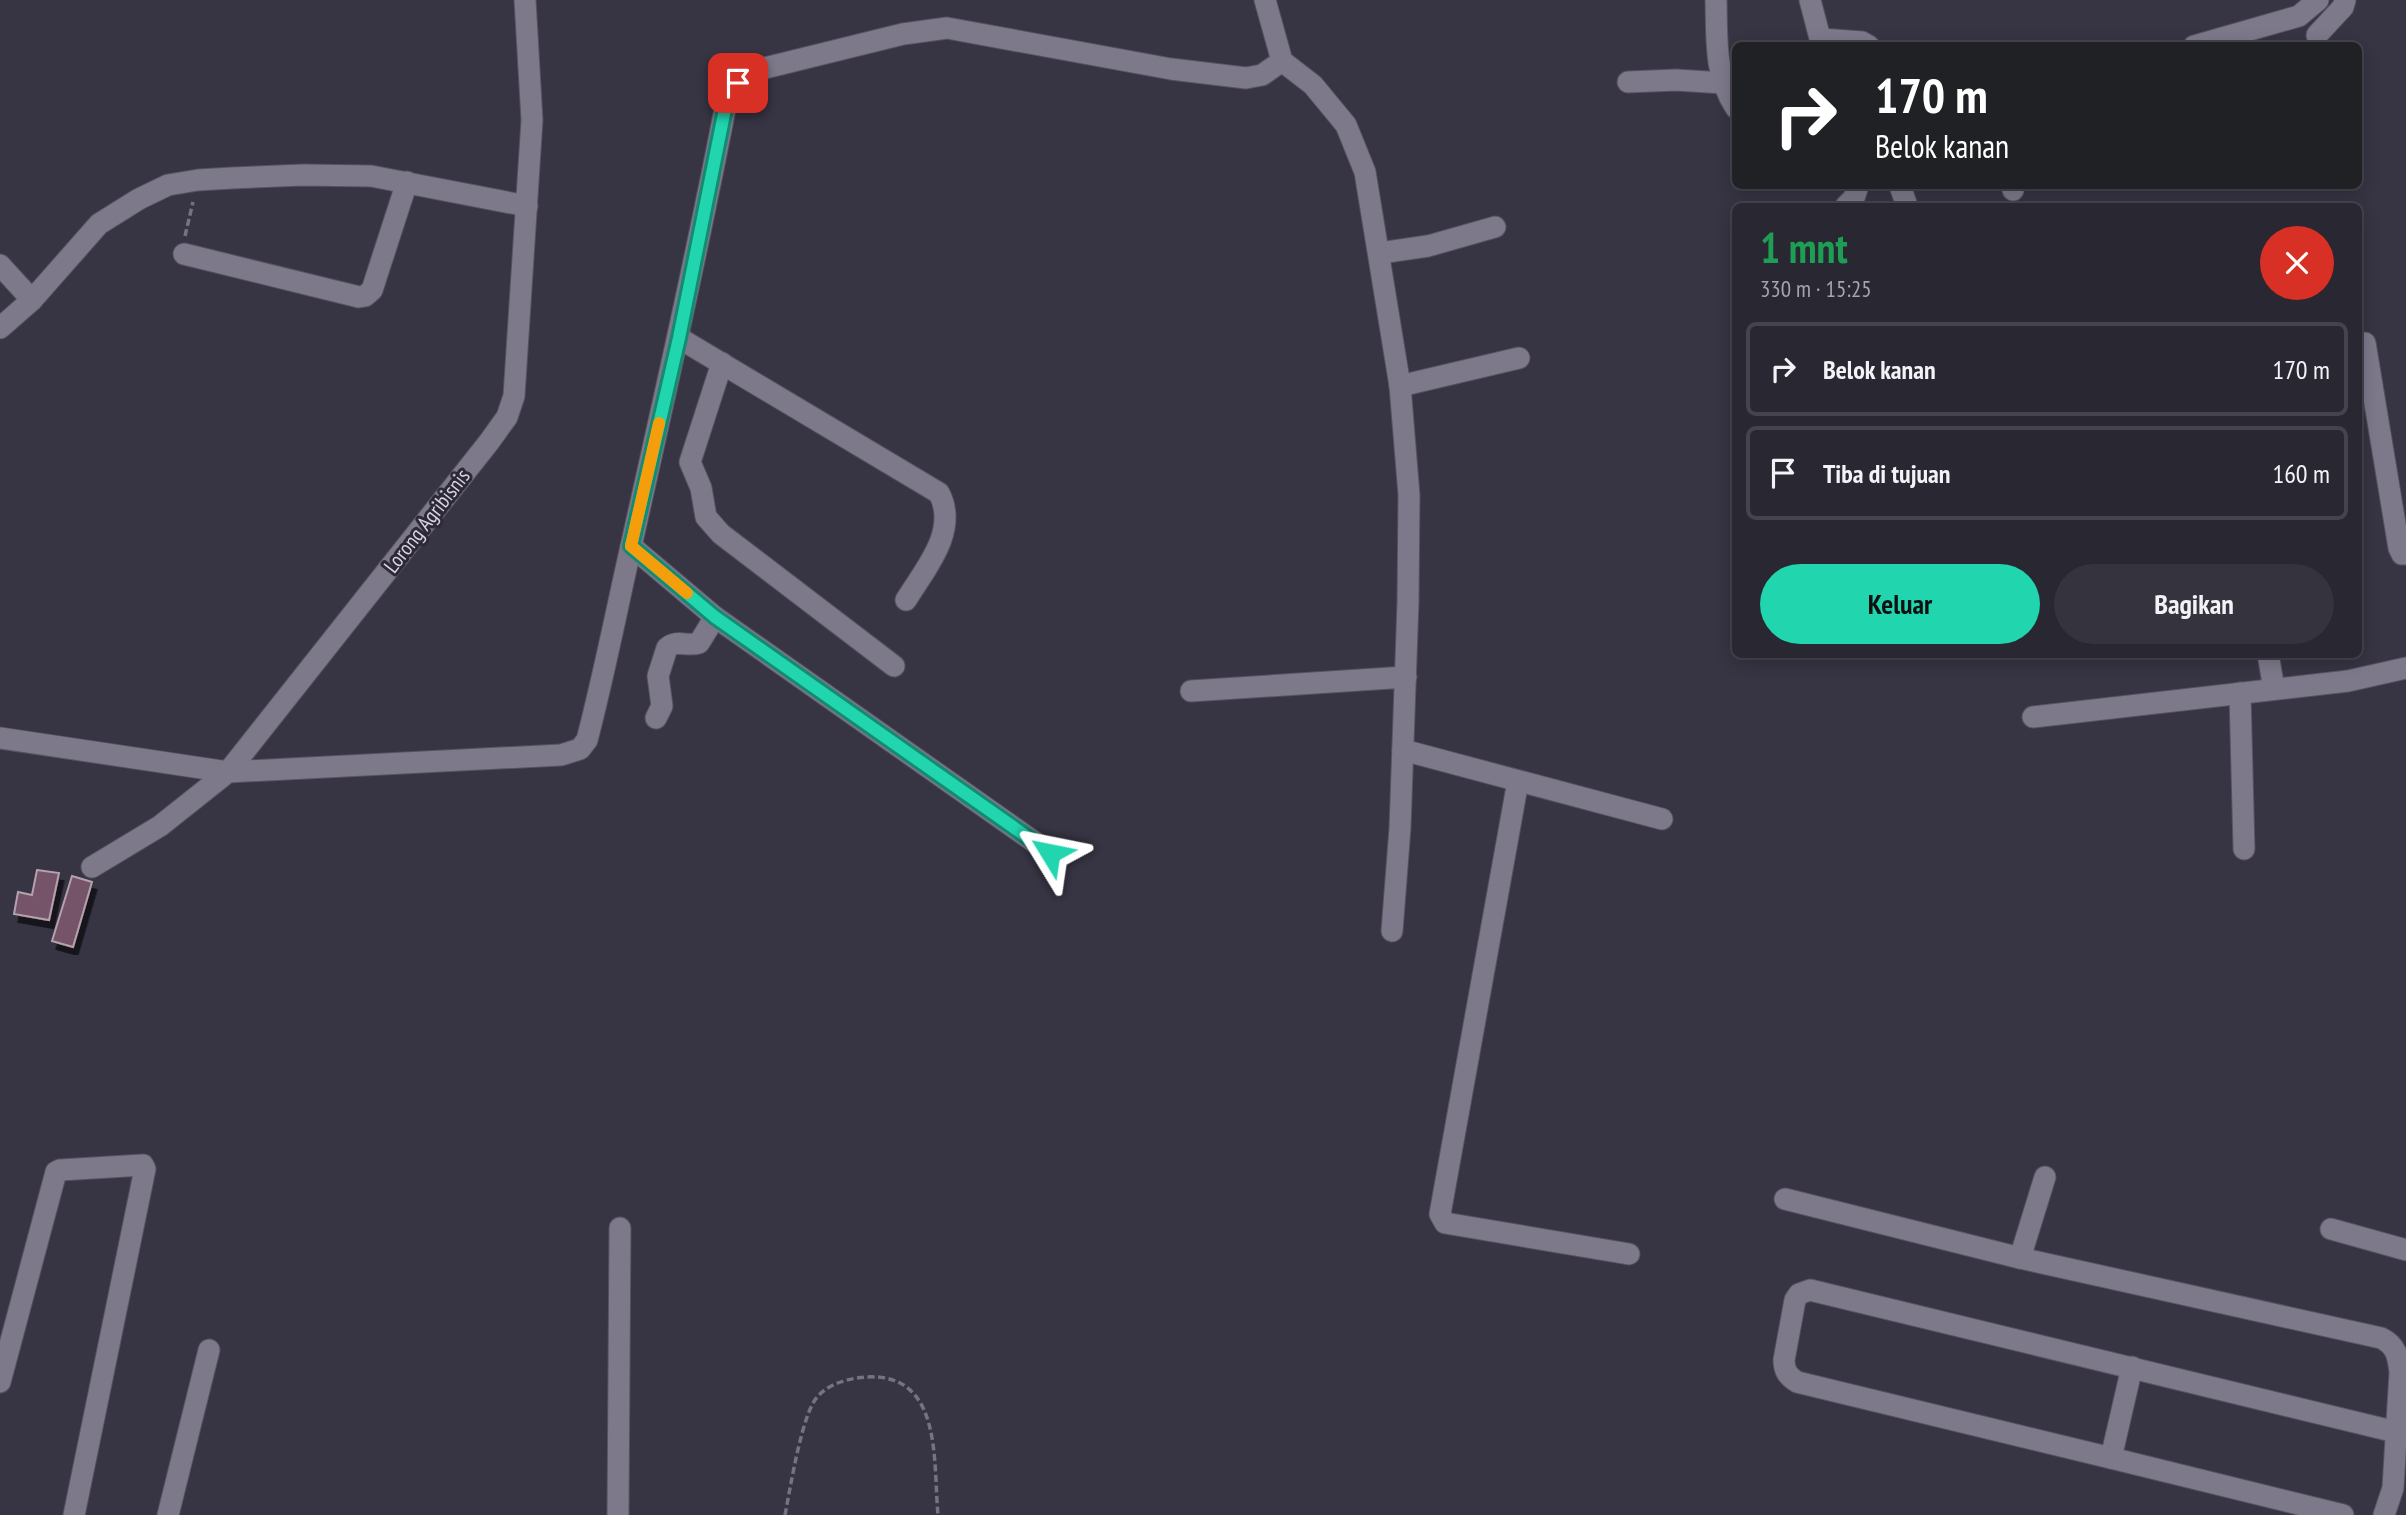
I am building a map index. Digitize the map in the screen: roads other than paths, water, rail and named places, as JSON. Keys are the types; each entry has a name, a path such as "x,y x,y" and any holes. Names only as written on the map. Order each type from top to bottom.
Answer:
{"street":[{"name":"Lorong Agribisnis","path":"92,867 160,826 228,772 506,417 514,396 532,120 525,0"},
{"path":"1265,0 1282,61 1313,85 1346,125 1365,172 1400,386 1409,495 1406,677 1392,931"},
{"path":"1716,0 1718,61 1732,102"},
{"path":"1810,0 1822,42"},
{"path":"2208,42 2300,16 2318,0"},
{"path":"2316,35 2343,7 2345,0"},
{"path":"0,738 228,772 561,755 580,749 587,740 606,666 679,338 727,99 738,83 765,68 903,33 947,28 1171,69 1246,78 1262,75 1282,61"},
{"path":"1628,82 1675,80 1724,83"},
{"path":"0,328 32,300 99,224 168,185 198,180 303,175 371,176 527,206"},
{"path":"184,254 359,297 365,296 372,290 407,182"},
{"path":"1380,253 1428,246 1495,227"},
{"path":"0,265 32,300"},
{"path":"679,338 939,493 945,508 943,541 906,600"},
{"path":"2365,343 2399,548 2402,554 2406,554"},
{"path":"1400,386 1519,358"},
{"path":"722,363 690,462 701,488 706,517 721,534 894,666"},
{"path":"631,546 715,617 1050,853"},
{"path":"656,718 662,706 658,676 667,648 678,643 699,643 715,617"},
{"path":"2269,658 2274,689"},
{"path":"2033,717 2348,681 2406,668"},
{"path":"1191,691 1406,677"},
{"path":"2240,693 2244,849"},
{"path":"1403,750 1662,819"},
{"path":"1518,781 1440,1214 1445,1223 1629,1254"},
{"path":"0,1382 56,1171 143,1165 146,1168 74,1515"},
{"path":"2020,1258 2045,1177"},
{"path":"1785,1199 2020,1258 2381,1338 2390,1343 2398,1356 2400,1371 2396,1432 2400,1489 2384,1515"},
{"path":"618,1515 620,1228"},
{"path":"2331,1229 2406,1250"},
{"path":"2343,1515 1797,1382 1788,1376 1784,1369 1793,1306 1798,1294 1810,1290 2396,1432"},
{"path":"168,1515 209,1350"},
{"path":"2111,1458 2132,1367"}]}
